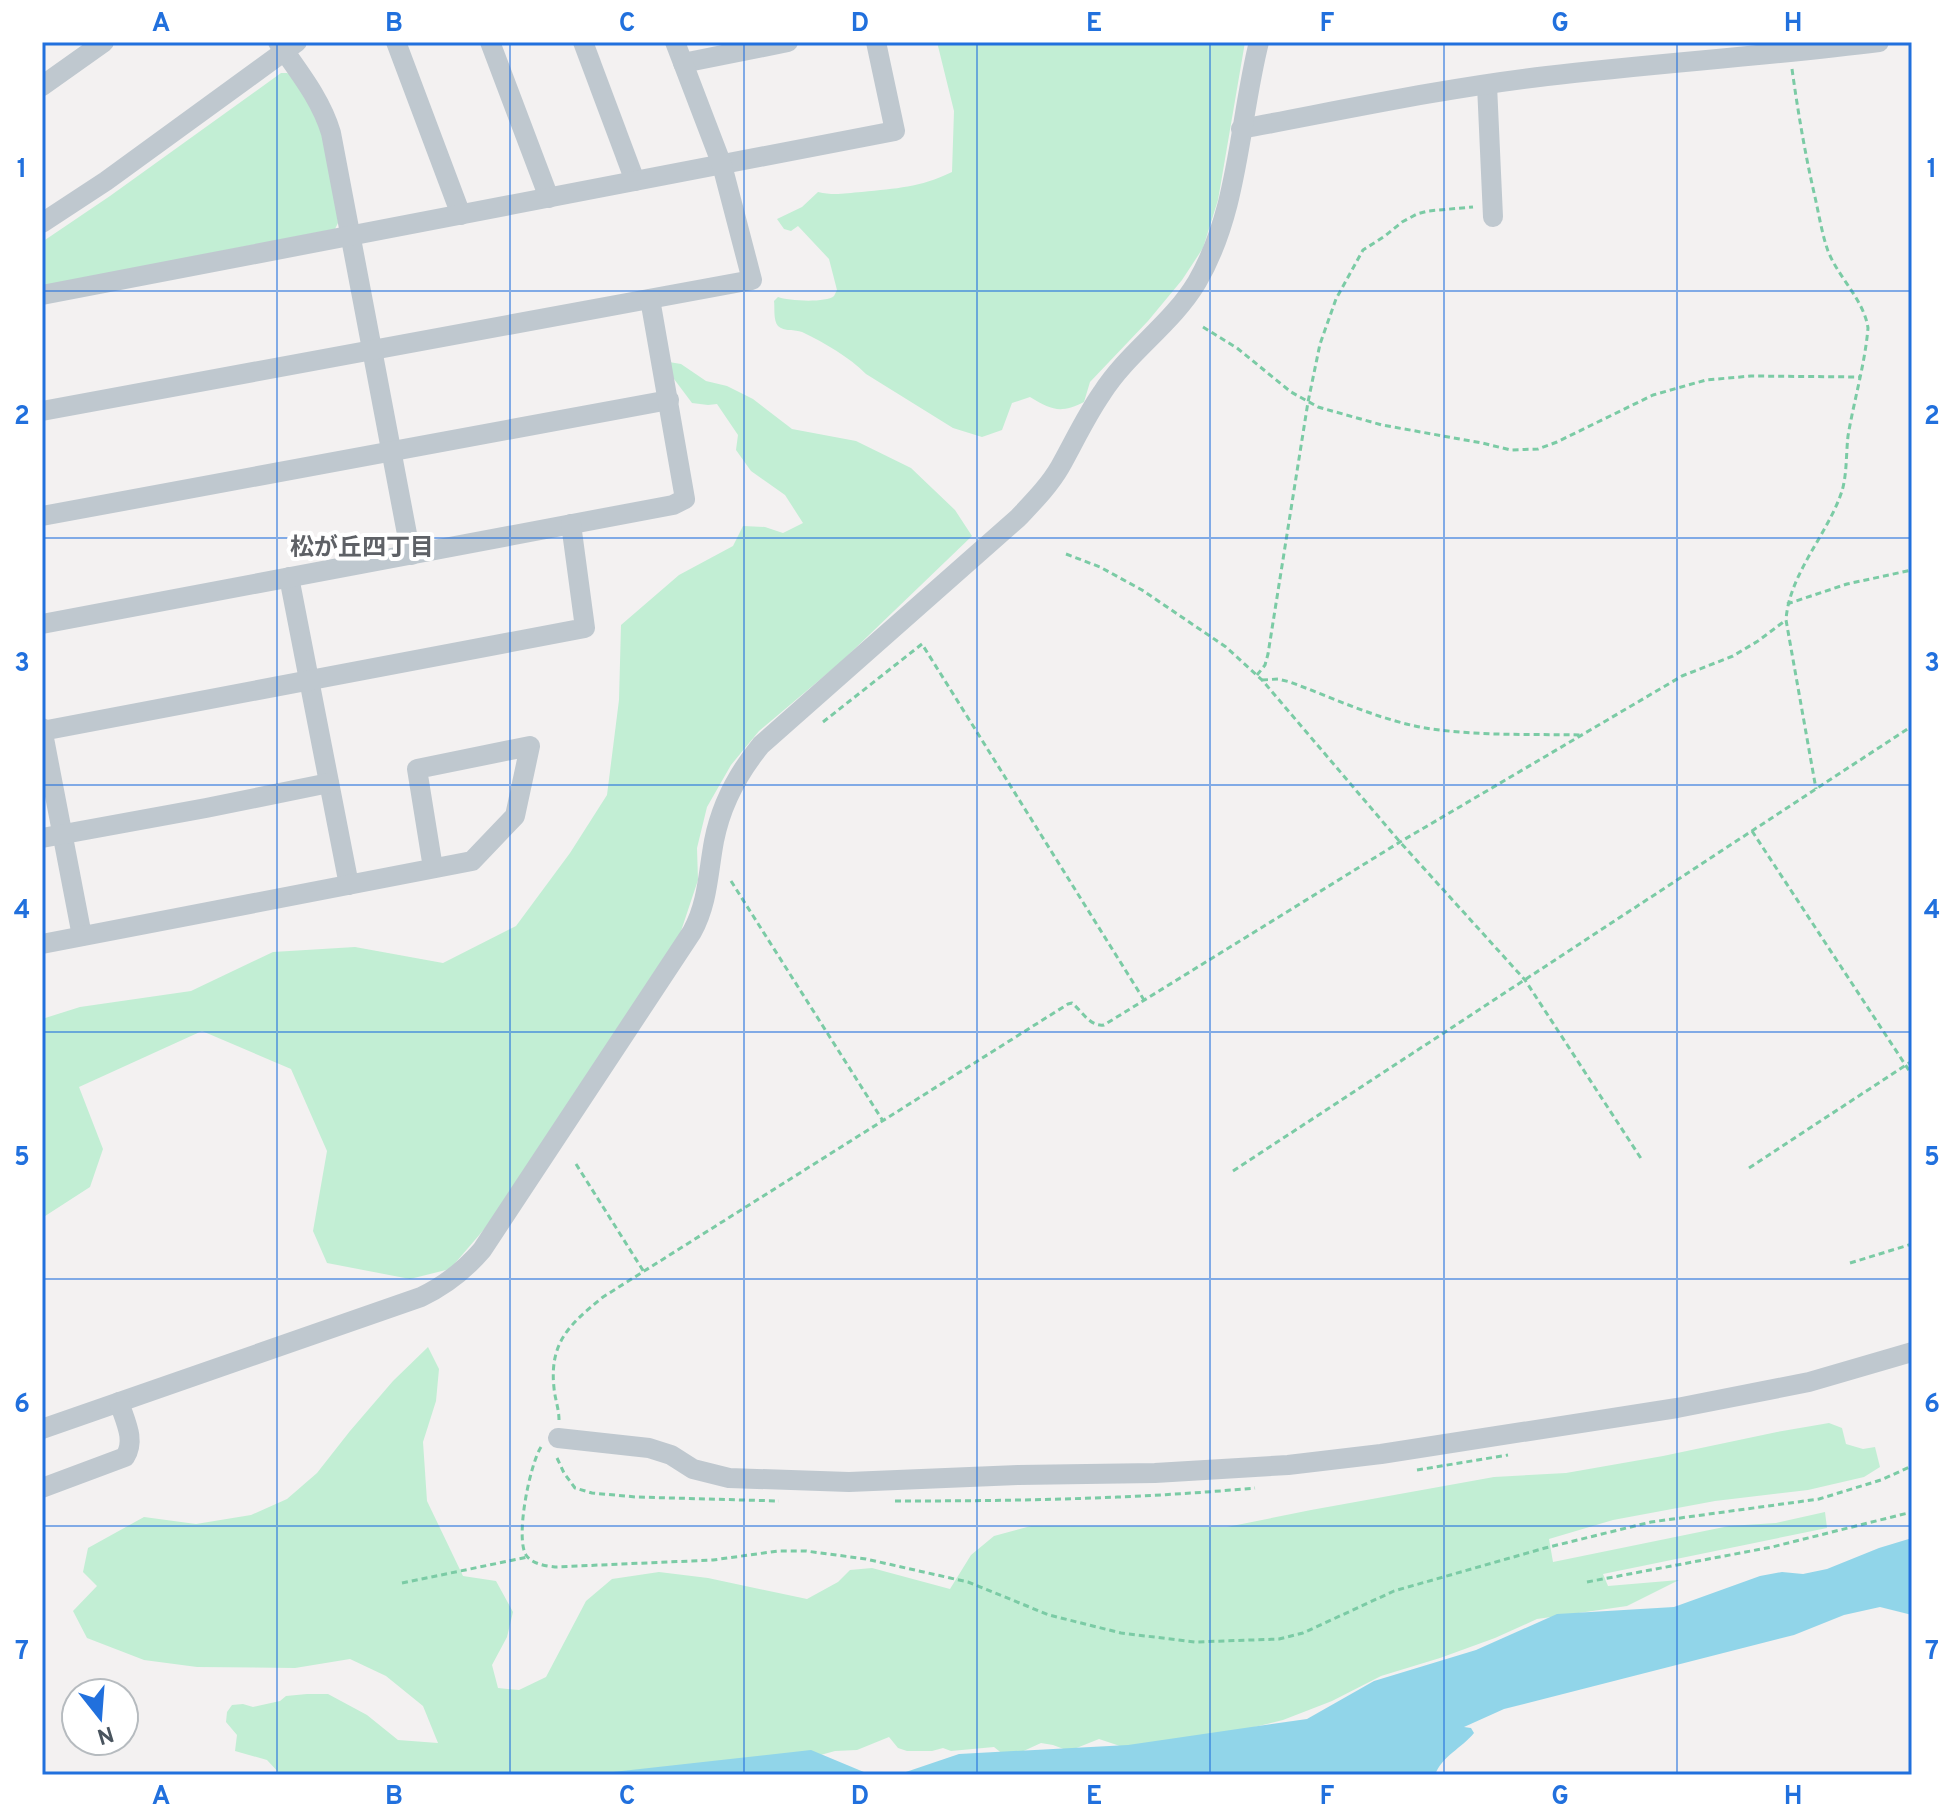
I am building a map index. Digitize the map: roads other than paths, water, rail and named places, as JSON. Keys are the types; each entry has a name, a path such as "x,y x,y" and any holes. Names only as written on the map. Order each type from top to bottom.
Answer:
{"street":[{"path":"42,86 104,42"},
{"path":"396,42 461,215"},
{"path":"490,42 549,198"},
{"path":"583,42 635,181"},
{"path":"42,411 752,280 722,165 675,42"},
{"path":"683,63 788,42"},
{"path":"42,295 895,131 876,42"},
{"path":"42,1429 421,1297 446,1284 471,1263 692,932 707,892 718,825 741,771 761,745 1018,518 1046,489 1114,375 1176,310 1200,276 1224,213 1259,42"},
{"path":"1241,129 1545,76 1789,54 1815,46 1879,42"},
{"path":"42,223 106,181 286,45 328,123 411,555"},
{"path":"1487,85 1493,211"},
{"path":"42,624 673,505 685,499 650,299"},
{"path":"42,516 669,400"},
{"path":"82,936 52,836 42,730 585,628 571,524"},
{"path":"289,577 349,885"},
{"path":"42,944 472,861 515,816 530,746 417,769 433,868"},
{"path":"52,836 329,783"},
{"path":"558,1438 649,1448 671,1455 693,1469 729,1478 849,1482 1155,1473 1288,1465 1381,1454 1677,1408 1809,1382 1912,1352"},
{"path":"42,1488 125,1457 131,1440 119,1402"}],"water":[{"path":"1912,1538 1912,1615 1880,1607 1844,1615 1794,1635 1504,1709 1464,1727 1471,1728 1474,1733 1442,1763 1435,1775 897,1775 959,1754 1128,1745 1307,1719 1374,1681 1476,1650 1557,1614 1674,1607 1760,1576 1782,1572 1803,1574 1827,1569"},
{"path":"811,1750 871,1775 601,1775 613,1772"}],"district":[{"name":"松が丘四丁目","path":"362,547"}]}
